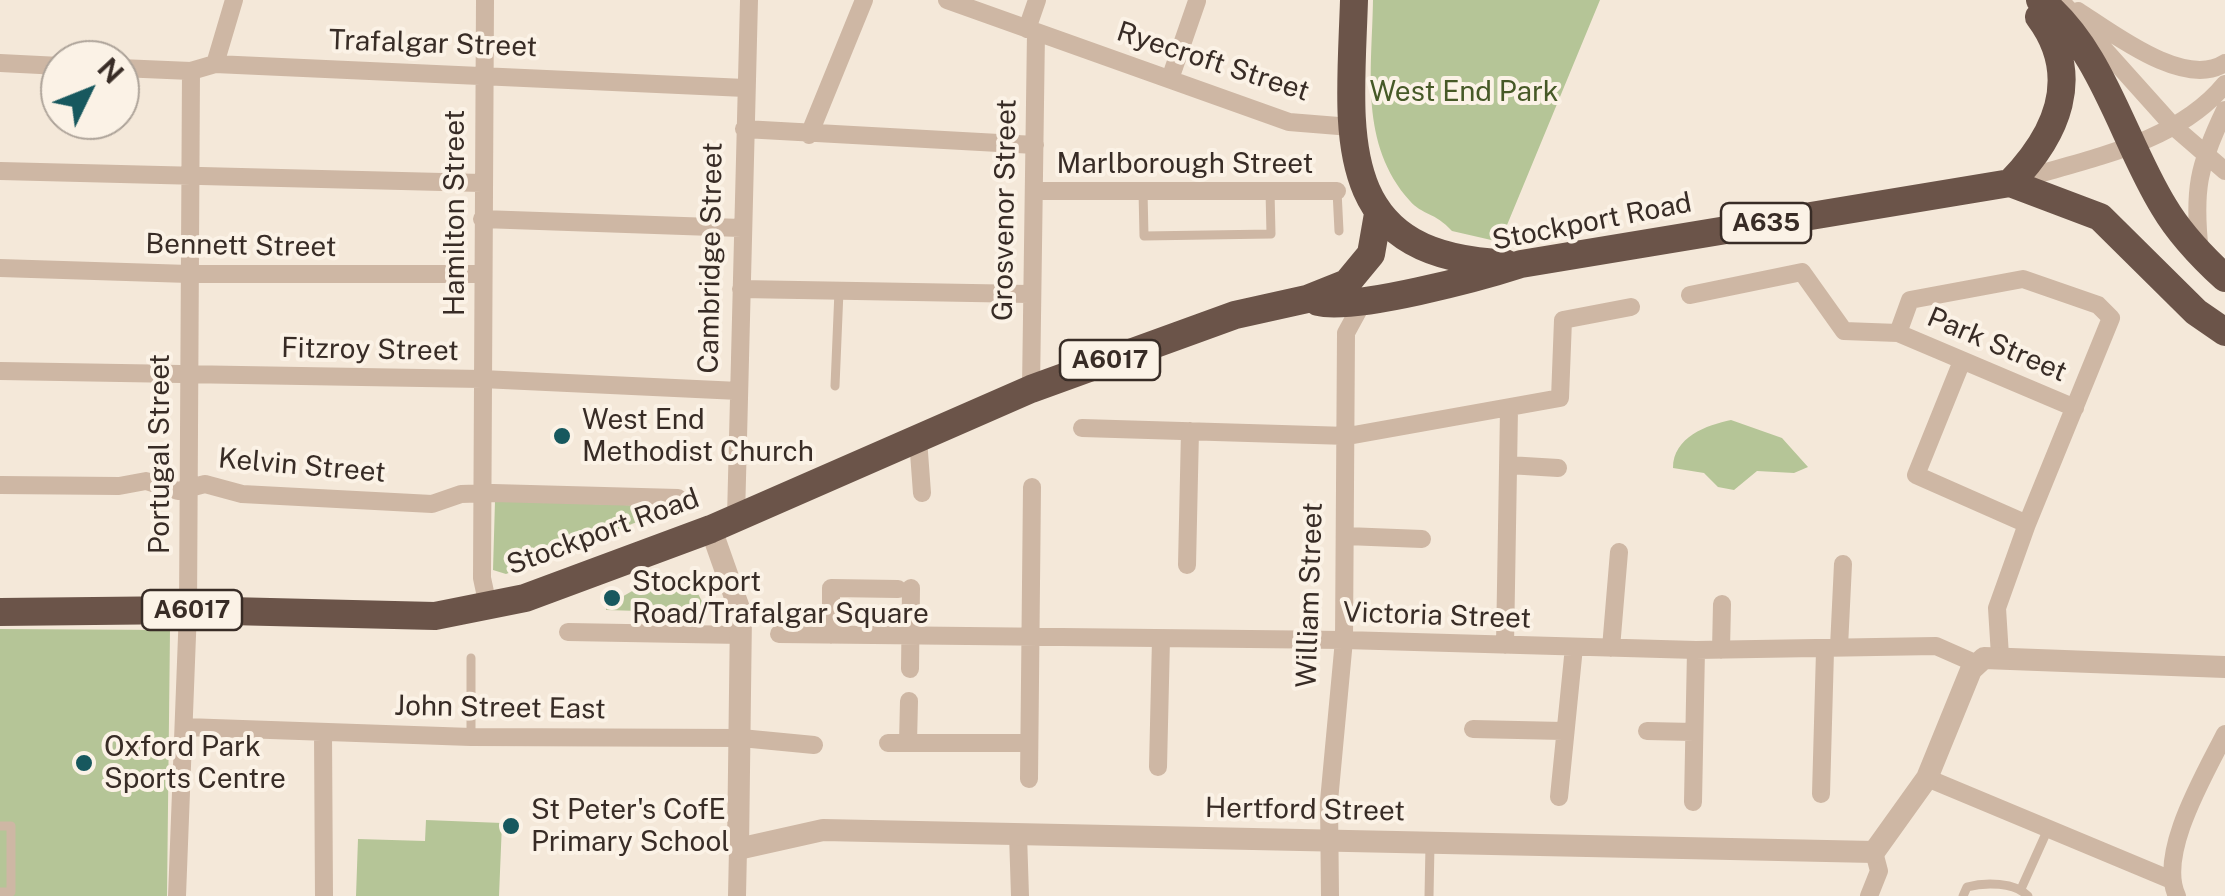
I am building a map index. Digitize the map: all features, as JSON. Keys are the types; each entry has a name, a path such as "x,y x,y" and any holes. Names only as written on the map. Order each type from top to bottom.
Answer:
{"highway":[{"path":"1354,0 1350,127 1358,174 1378,214"},
{"path":"2010,183 2039,153 2056,122 2063,90 2062,60 2052,34 2030,0"},
{"path":"2040,0 2072,34 2164,209 2200,256 2225,278"},
{"name":"A635","path":"2010,183 2066,201 2100,218 2122,234 2196,312 2225,332"},
{"name":"Stockport Road","path":"1307,299 1330,305 1364,300 1479,278 1521,264 2010,183"},
{"name":"A635","path":"1378,214 1441,256 1521,264"},
{"name":"Stockport Road","path":"0,612 188,610 436,616 525,598 724,523 1032,389 1235,314 1307,299 1347,283 1371,254 1378,214"}],"street":[{"path":"215,64 234,0"},
{"name":"Hamilton Street","path":"485,0 482,578 488,606"},
{"name":"Cambridge Street","path":"736,896 742,635 724,523 739,391 740,228 749,0"},
{"path":"809,135 864,0"},
{"name":"Ryecroft Street","path":"947,0 1278,118 1350,127"},
{"name":"Grosvenor Street","path":"1032,389 1032,30 1037,0"},
{"path":"2061,0 2178,68 2210,73 2225,63"},
{"path":"2061,0 2173,126 2225,171"},
{"path":"1170,79 1197,1"},
{"path":"0,63 40,65"},
{"name":"Trafalgar Street","path":"140,69 191,71 215,64 484,73 744,88"},
{"name":"Portugal Street","path":"178,896 188,610 186,374 191,71"},
{"name":"Stockport Road","path":"2010,183 2131,144 2173,126 2209,104 2225,84"},
{"path":"2200,256 2194,200 2205,156 2225,110"},
{"path":"744,129 1034,145"},
{"path":"0,171 482,183"},
{"name":"Marlborough Street","path":"1034,191 1336,191"},
{"path":"482,219 740,228"},
{"name":"Bennett Street","path":"0,268 189,274 482,274"},
{"name":"Park Street","path":"1690,295 1802,272 1844,330 1898,333 2075,408"},
{"path":"1898,333 1910,300 2023,278 2098,305 2112,318 2026,524 1998,608 2000,656"},
{"path":"741,289 1029,294"},
{"name":"William Street","path":"1330,896 1328,841 1344,640 1346,333 1364,300"},
{"path":"1082,428 1348,436 1560,398 1563,320 1631,308"},
{"path":"1962,361 1916,475 2026,524"},
{"name":"Fitzroy Street","path":"0,371 482,379 739,391"},
{"path":"1505,646 1509,409"},
{"path":"1187,565 1190,431"},
{"path":"918,439 922,492"},
{"path":"1508,466 1558,468"},
{"name":"Kelvin Street","path":"0,485 119,486 146,481 173,490 205,484 242,494 432,504 461,494 678,498"},
{"path":"1029,779 1032,487"},
{"path":"1346,536 1422,539"},
{"path":"1611,648 1618,552"},
{"path":"1822,794 1832,649 1843,564"},
{"path":"831,636 831,588 905,589 910,669"},
{"path":"1721,650 1722,604"},
{"path":"568,632 742,635"},
{"name":"Victoria Street","path":"779,634 1344,640 1696,650 1936,646 1978,664"},
{"path":"1158,767 1161,639"},
{"path":"1559,798 1574,647"},
{"path":"1693,802 1696,650"},
{"path":"1868,896 1879,872 1874,852 1926,778 1970,670 1978,664 2000,656 2225,667"},
{"path":"908,743 909,701"},
{"name":"John Street East","path":"185,728 471,737 741,738 814,745"},
{"path":"1473,729 1563,731"},
{"path":"1647,731 1694,732"},
{"path":"323,733 324,896"},
{"path":"1926,778 2048,828 2172,887 2193,798 2225,734"},
{"path":"888,743 1029,743"},
{"name":"Hertford Street","path":"738,849 823,830 1874,852"},
{"path":"1018,834 1020,896"}],"lane":[{"path":"1143,191 1144,236 1271,234 1270,191"},
{"path":"1336,191 1338,231"},
{"path":"835,386 840,291"},
{"path":"471,658 471,737"},
{"path":"0,826 10,826 11,892 0,892"},
{"path":"1963,896 1967,887 1980,883 2025,892 2048,828"},
{"path":"1429,896 1430,843"}],"green space":[{"name":"West End Park","path":"1373,0 1600,0 1500,242 1452,231 1415,206 1394,179 1383,156 1372,106"},
{"path":"1731,420 1782,438 1808,467 1794,473 1757,471 1734,490 1718,487 1704,473 1673,468 1679,448 1693,434"},
{"path":"495,501 656,506 657,514 506,574 493,570"},
{"path":"675,576 692,582 708,613 606,610 606,606 648,582"},
{"name":"Oxford Park Sports Centre","path":"0,629 170,630 167,896 0,896"},
{"path":"426,820 502,823 499,896 356,896 358,839 425,841"}],"place":[{"name":"West End Methodist Church","path":"562,436"},
{"name":"Stockport Road/Trafalgar Square","path":"612,598"},
{"name":"Oxford Park Sports Centre","path":"84,763"},
{"name":"St Peter's CofE Primary School","path":"511,826"}]}
